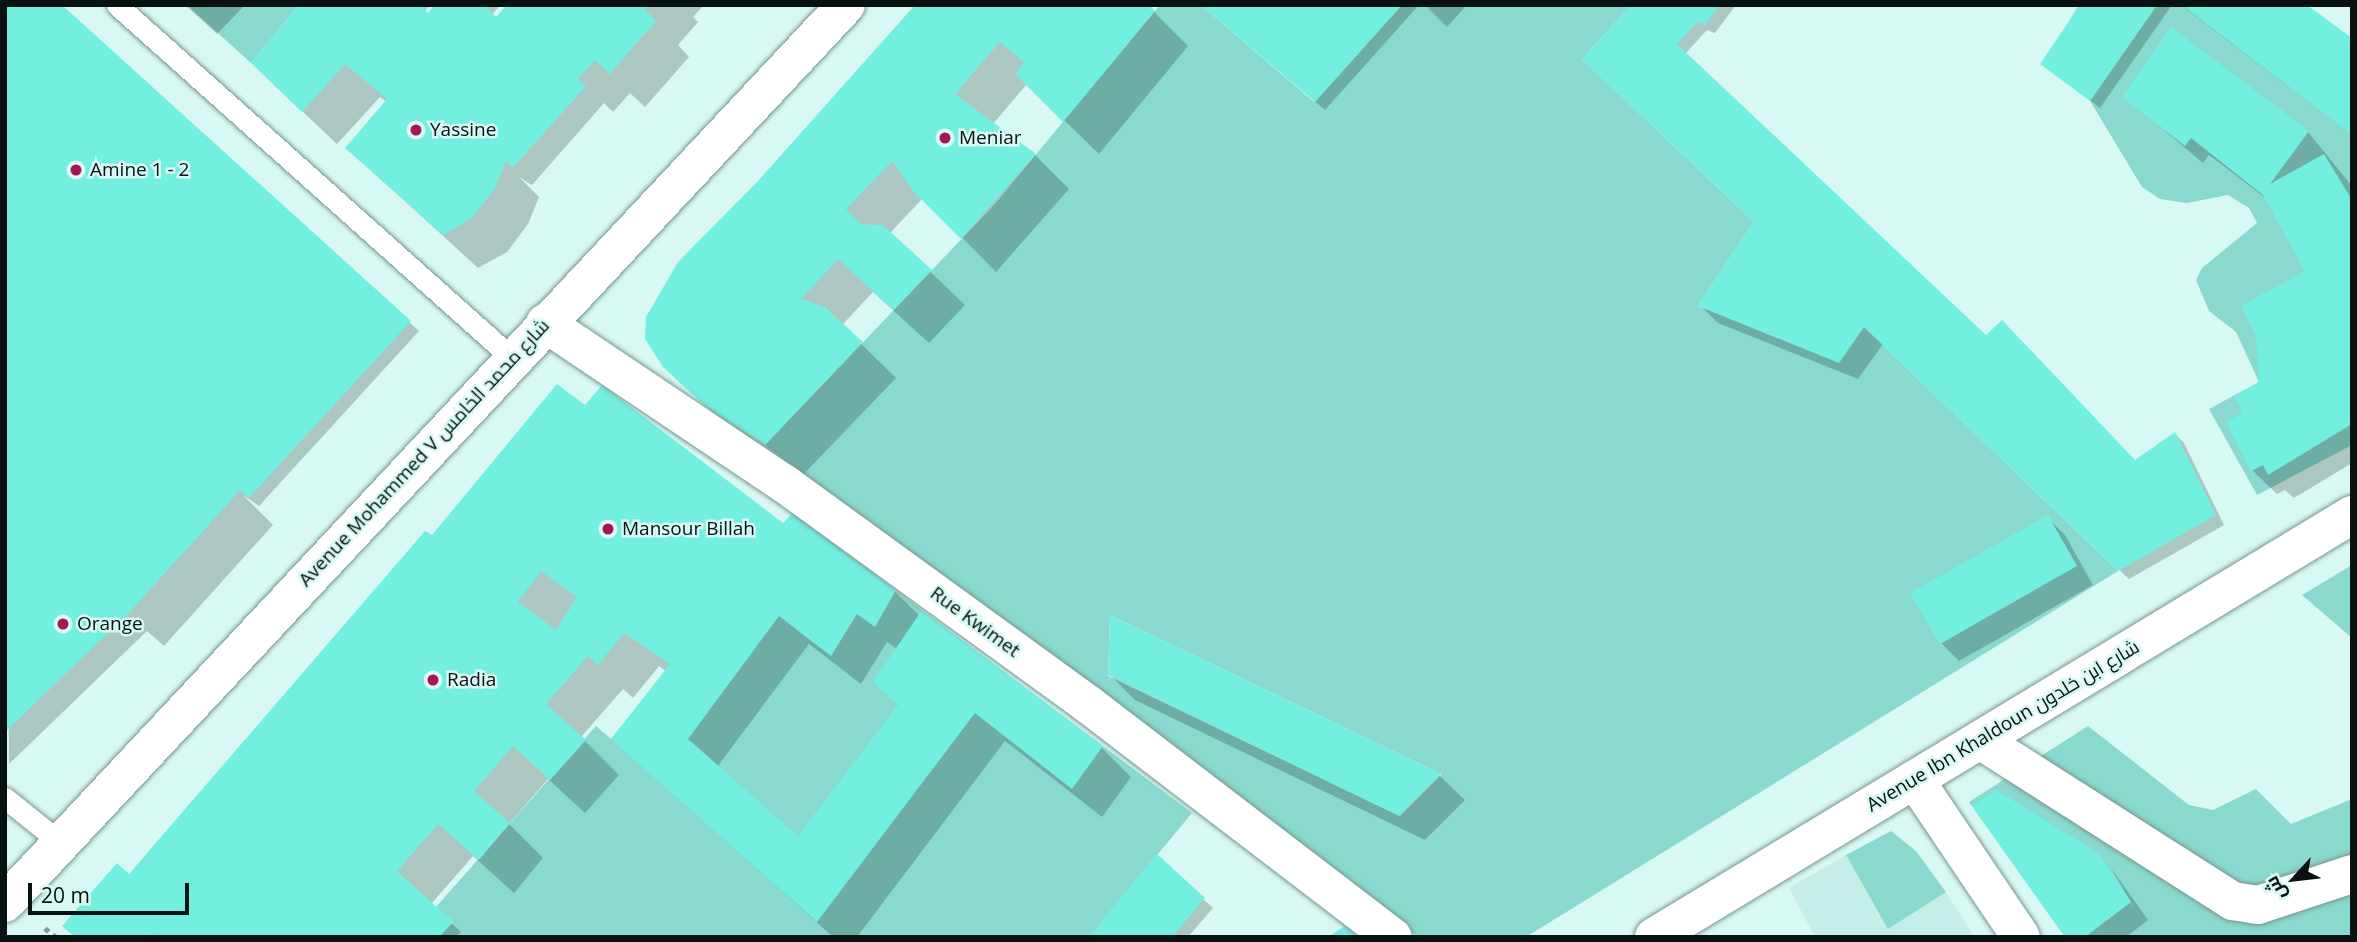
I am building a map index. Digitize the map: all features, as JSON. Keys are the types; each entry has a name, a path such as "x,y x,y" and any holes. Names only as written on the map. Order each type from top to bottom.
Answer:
{"street":[{"name":"Avenue Mohammed V شارع محمد الخامس","path":"5,903 512,358 846,5"},
{"name":"Rue Kwimet","path":"545,323 785,484 964,614 1392,937"},
{"name":"Avenue Ibn Khaldoun شارع ابن خلدون","path":"1654,937 2352,515"},
{"path":"1980,740 2233,901 2258,905 2352,874"},
{"path":"1915,780 2021,937"}],"lane":[{"path":"117,5 512,358"},
{"path":"5,798 61,843"}],"shaded area":[{"path":"1846,855 1888,928 1946,892 1974,937 1815,937 1789,888"}],"green space":[{"path":"187,5 299,5 251,63"},
{"path":"1160,5 1201,5 1314,102 1402,5 1631,5 1582,59 1754,222 1698,306 1839,362 1864,327 2118,571 1526,937 1418,937 1083,680 765,445 994,205","holes":["1110,615 1441,774 1400,816 1108,676"]},
{"path":"2157,5 2182,5 2347,131 2352,126 2352,445 2257,495 2209,409 2259,382 2236,332 2209,311 2196,280 2202,268 2257,223 2249,208 2228,195 2187,203 2160,199 2142,187 2090,101"},
{"path":"793,513 1192,813 1089,937 439,937 453,922 436,907 596,726 611,739"},
{"path":"2352,565 2352,638 2302,595"},
{"path":"2088,726 2189,805 2213,810 2256,789 2291,824 2352,799 2352,937 2065,937 1969,802"},
{"path":"1891,831 1916,851 1946,892 1888,929 1846,855"}],"building":[{"path":"5,5 62,5 411,321 249,498 240,490 129,613 5,732"},
{"name":"Yassine","path":"299,5 420,5 428,13 434,5 484,5 496,17 507,5 649,5 645,10 656,21 610,74 595,60 578,79 586,86 513,168 506,161 494,190 472,218 443,235 345,148 387,99 345,64 302,112 251,63"},
{"path":"915,5 1149,5 1155,11 1063,122 1015,74 1024,62 1000,42 955,94 1036,154 961,239 914,192 892,161 846,209 861,224 883,225 932,270 894,310 838,259 801,299 825,307 863,342 765,445 706,407 663,367 645,339 646,317 678,262 757,182"},
{"path":"1201,5 1402,5 1315,102"},
{"path":"1631,5 1720,5 1705,25 1698,22 1677,44 1986,335 2002,320 2135,460 2175,432 2216,515 2118,571 1864,327 1839,363 1698,306 1754,222 1582,59"},
{"path":"2080,5 2157,5 2090,101 2040,64"},
{"path":"2182,5 2307,5 2352,38 2352,135"},
{"path":"2171,27 2309,131 2270,184 2324,154 2352,200 2352,424 2268,475 2263,465 2251,471 2226,422 2243,412 2234,397 2259,382 2256,336 2241,306 2305,271 2263,195 2191,138 2185,146 2122,97"},
{"path":"557,384 585,405 602,385 783,523 793,513 896,590 875,627 857,614 831,656 779,616 688,739 798,836 898,705 873,682 922,610 1103,746 1072,789 975,713 817,922 611,739 670,664 624,633 598,665 588,656 546,704 586,740 550,780 513,746 474,791 510,823 479,860 438,824 397,871 453,922 439,937 162,937 158,933 154,937 75,937 62,926 117,863 129,874 425,531 432,535","holes":["541,571 577,597 556,630 518,602"]},
{"path":"2048,515 2077,566 1940,644 1910,593"},
{"path":"1110,615 1441,774 1399,816 1108,675"},
{"path":"1996,790 2099,854 2131,902 2085,937 2065,937 1972,806"},
{"path":"1157,854 1205,898 1172,937 1089,937"},
{"path":"1345,926 1358,937 1328,937"}],"place":[{"name":"Yassine","path":"416,130"},
{"name":"Meniar","path":"945,138"},
{"name":"Amine 1 - 2","path":"76,170"},
{"name":"Mansour Billah","path":"608,529"},
{"name":"Orange","path":"63,624"},
{"name":"Radia","path":"433,680"}]}
